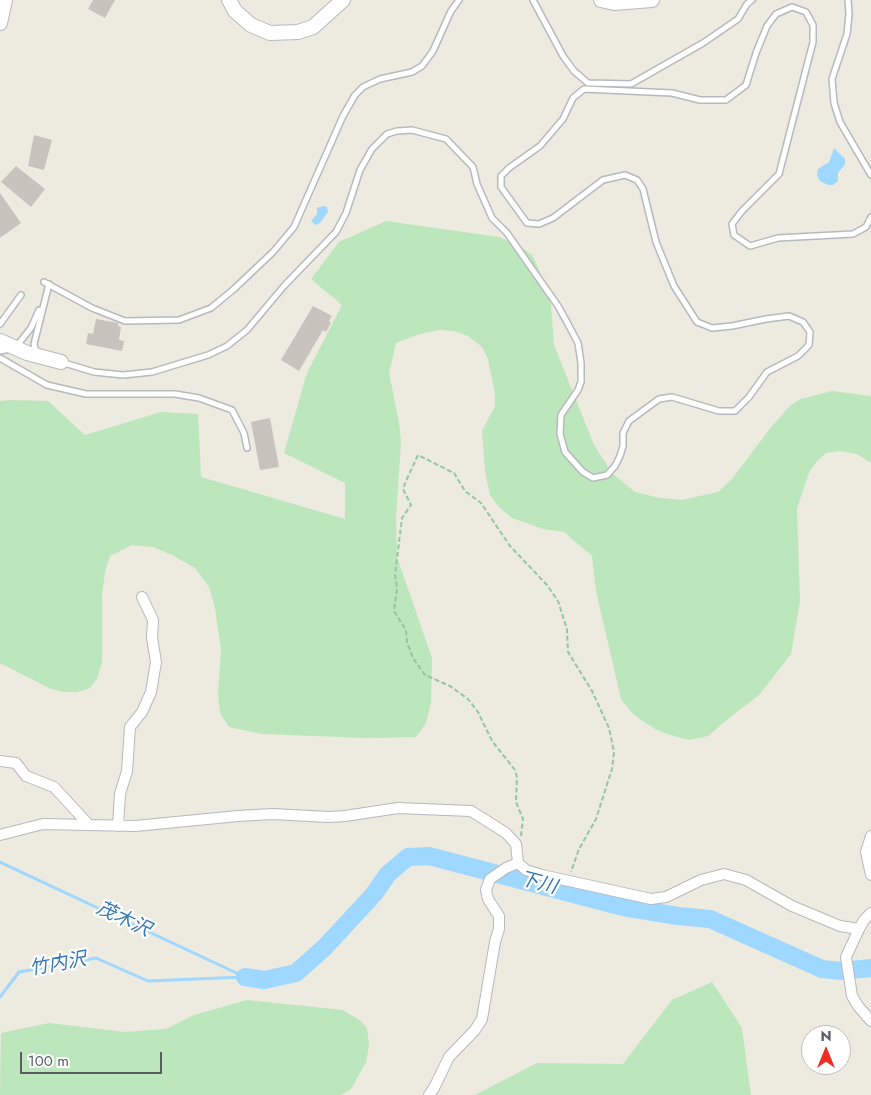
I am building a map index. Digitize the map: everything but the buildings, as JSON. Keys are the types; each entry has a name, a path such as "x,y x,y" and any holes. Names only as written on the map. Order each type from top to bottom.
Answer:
{"street":[{"path":"0,23 5,0"},
{"path":"229,0 235,11 251,25 270,33 298,32 314,27 342,0"},
{"path":"601,0 614,3 652,0"},
{"path":"0,340 15,348 61,362"},
{"path":"118,826 120,794 127,771 130,727 142,712 151,692 156,662 152,638 153,620 142,597"},
{"path":"0,762 16,763 26,776 54,787 89,825"},
{"path":"0,835 43,824 134,826 272,814 329,817 398,808 471,811 506,833 516,844 518,863 526,870 570,882 652,899 666,897 701,880 724,874 746,880 792,906 840,926 859,929"},
{"path":"871,836 866,852 871,875"},
{"path":"429,1095 449,1057 475,1030 482,1019 495,942 499,929 499,916 488,899 486,890 490,879 506,868 518,863"},
{"path":"871,914 864,920 846,957 852,996 871,1022"}],"lane":[{"path":"36,355 34,344 46,283 92,308 125,321 180,320 210,308 234,289 267,258 294,227 343,116 355,95 363,87 380,79 412,72 422,66 433,51 459,0"},
{"path":"532,0 562,56 574,72 588,82 631,84 703,43 738,18 752,0"},
{"path":"848,0 847,34 832,79 834,103 840,122 871,175"},
{"path":"61,362 94,372 123,375 152,372 208,355 227,346 247,330 284,286 336,232 346,213 360,170 372,149 387,134 396,131 412,130 446,139 473,167 477,184 492,218 507,233 558,306 578,343 581,363 581,382 578,390 561,415 560,434 565,452 583,472 594,478 607,475 615,466 620,456 623,446 623,433 629,421 659,399 672,397 719,411 735,411 749,398 767,372 798,356 809,345 810,332 803,322 789,316 712,328 697,322 674,286 656,242 643,189 637,180 625,175 603,180 553,218 539,224 527,223 501,187 501,176 540,146 563,119 573,98 584,89 672,93 700,100 726,100 746,85 756,53 768,26 776,14 792,8 806,12 813,25 813,42 779,174 742,211 732,224 734,235 750,246 778,238 853,234 866,227 871,217"},
{"path":"0,324 21,295"},
{"path":"0,351 15,348 31,328 43,303"},
{"path":"0,358 47,384 86,394 175,394 199,398 232,410 244,433 247,448"}],"path":[{"path":"516,844 520,840 523,819 516,802 518,777 515,770 492,741 478,712 468,699 450,686 425,675 414,658 407,642 406,630 394,611 397,589 395,575 402,518 411,505 403,489 418,456 454,473 465,492 481,503 510,546 548,585 558,601 567,629 568,652 592,691 609,728 614,752 612,768 596,819 578,848 570,873 570,882"}],"green space":[{"path":"386,221 499,237 518,245 532,255 550,294 554,345 594,445 612,473 635,492 660,498 682,500 718,492 732,479 772,426 792,404 801,399 832,391 871,396 871,463 857,454 840,451 826,453 816,462 809,473 797,508 800,601 791,654 759,695 708,736 689,740 670,735 655,729 634,715 621,699 596,591 592,556 564,532 543,529 512,518 499,507 490,495 485,471 482,431 495,406 495,394 488,359 482,347 468,336 454,331 439,330 420,334 396,343 389,373 399,422 401,443 396,517 397,557 432,658 431,702 426,723 416,737 366,738 262,734 229,727 220,713 218,694 221,650 215,608 209,587 195,568 153,547 132,545 110,556 105,572 102,595 102,662 97,679 90,688 78,692 64,692 51,689 0,663 0,401 48,401 85,435 161,412 198,414 201,477 345,519 345,483 284,453 307,373 342,305 311,279 339,242"},
{"path":"712,982 742,1028 751,1095 475,1095 537,1063 623,1064 672,1000"},
{"path":"247,1000 342,1010 360,1020 367,1028 369,1046 366,1062 351,1089 341,1095 0,1095 1,1033 49,1023 125,1032 166,1029 194,1015"}],"water":[{"path":"834,148 845,159 845,164 838,173 838,181 833,185 828,185 820,181 817,175 818,169 829,162"},
{"path":"327,207 328,212 320,223 315,225 311,221 317,214 317,208"}],"waterway":[{"name":"下川","path":"245,977 264,980 296,973 325,947 374,894 388,874 408,857 429,856 623,907 710,919 822,969 841,971 871,968"},
{"name":"茂木沢","path":"0,862 245,977"},
{"name":"竹内沢","path":"0,997 19,972 96,958 148,981 244,977"}]}
